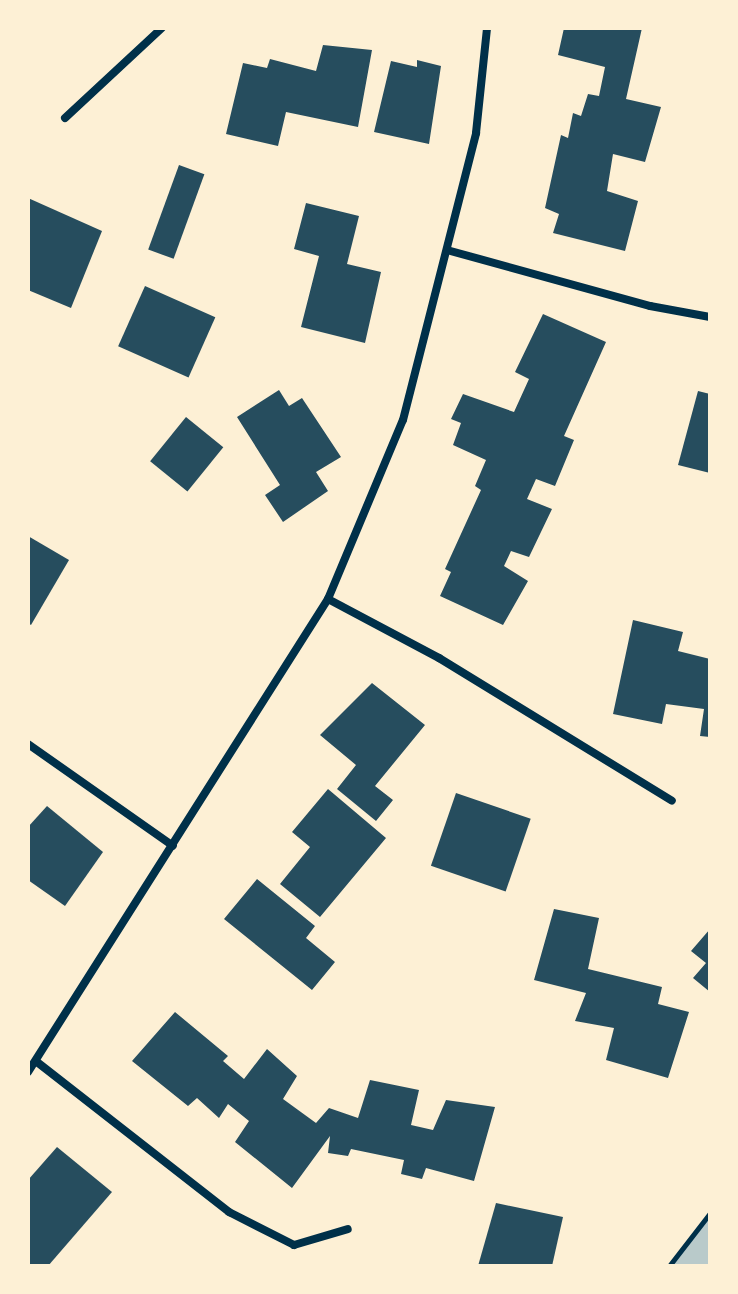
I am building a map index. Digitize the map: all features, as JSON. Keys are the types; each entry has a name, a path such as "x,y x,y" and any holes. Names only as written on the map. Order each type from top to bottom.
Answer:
{"street":[{"path":"65,118 162,28"},
{"path":"28,1072 328,599 403,420 476,133 487,28"},
{"path":"447,250 650,306 710,317"},
{"path":"328,599 439,658 672,801"},
{"path":"28,744 173,846"},
{"path":"37,1062 229,1212 294,1245 348,1229"}],"path":[{"path":"669,1266 710,1213"}],"shaded area":[{"path":"710,1213 710,1266 669,1266"}],"building":[{"path":"564,28 642,28 626,99 661,107 645,162 613,154 607,191 638,201 625,251 553,233 559,214 545,208 561,135 568,138 573,113 581,116 588,94 599,96 605,67 558,55"},
{"path":"323,45 372,50 358,127 286,112 278,146 226,134 243,63 267,68 270,59 316,71"},
{"path":"417,60 441,66 429,144 374,132 391,61 417,67"},
{"path":"179,165 204,174 174,259 148,250"},
{"path":"28,198 102,231 71,308 28,290"},
{"path":"306,203 359,216 347,264 381,272 365,343 301,327 319,256 294,249"},
{"path":"145,286 215,317 188,378 118,346"},
{"path":"543,314 606,342 564,436 574,440 555,486 536,479 527,499 552,509 529,557 511,551 504,566 528,581 503,625 440,596 451,572 445,569 481,490 475,486 486,460 453,445 461,423 451,419 463,394 514,412 529,379 515,372"},
{"path":"279,390 289,406 302,398 341,457 316,472 328,491 283,522 265,495 280,485 237,417"},
{"path":"698,391 710,394 710,473 678,465"},
{"path":"186,417 223,447 187,492 150,461"},
{"path":"28,536 69,560 31,625 28,623"},
{"path":"633,620 683,632 678,651 710,659 710,737 700,736 704,709 666,704 662,724 613,714"},
{"path":"372,683 425,725 375,786 393,800 376,821 337,789 356,765 320,735"},
{"path":"328,789 386,838 320,917 280,884 310,847 292,832"},
{"path":"456,793 531,819 506,892 431,866"},
{"path":"47,806 103,852 65,906 28,880 28,827"},
{"path":"257,879 315,926 306,938 335,962 312,990 224,919"},
{"path":"554,909 599,918 588,969 662,987 658,1004 689,1012 668,1078 606,1060 614,1028 575,1021 586,993 534,980"},
{"path":"710,929 710,992 693,978 706,963 691,951"},
{"path":"175,1012 228,1056 223,1061 244,1079 267,1049 297,1076 283,1099 316,1123 329,1108 358,1118 370,1080 419,1090 411,1125 433,1130 446,1100 495,1107 474,1181 426,1168 422,1179 401,1174 404,1160 351,1149 348,1156 328,1153 330,1136 292,1188 235,1142 249,1121 228,1104 219,1118 197,1098 188,1106 132,1061"},
{"path":"57,1147 112,1192 48,1266 28,1266 28,1180"},
{"path":"496,1203 563,1217 552,1266 478,1266"}]}
